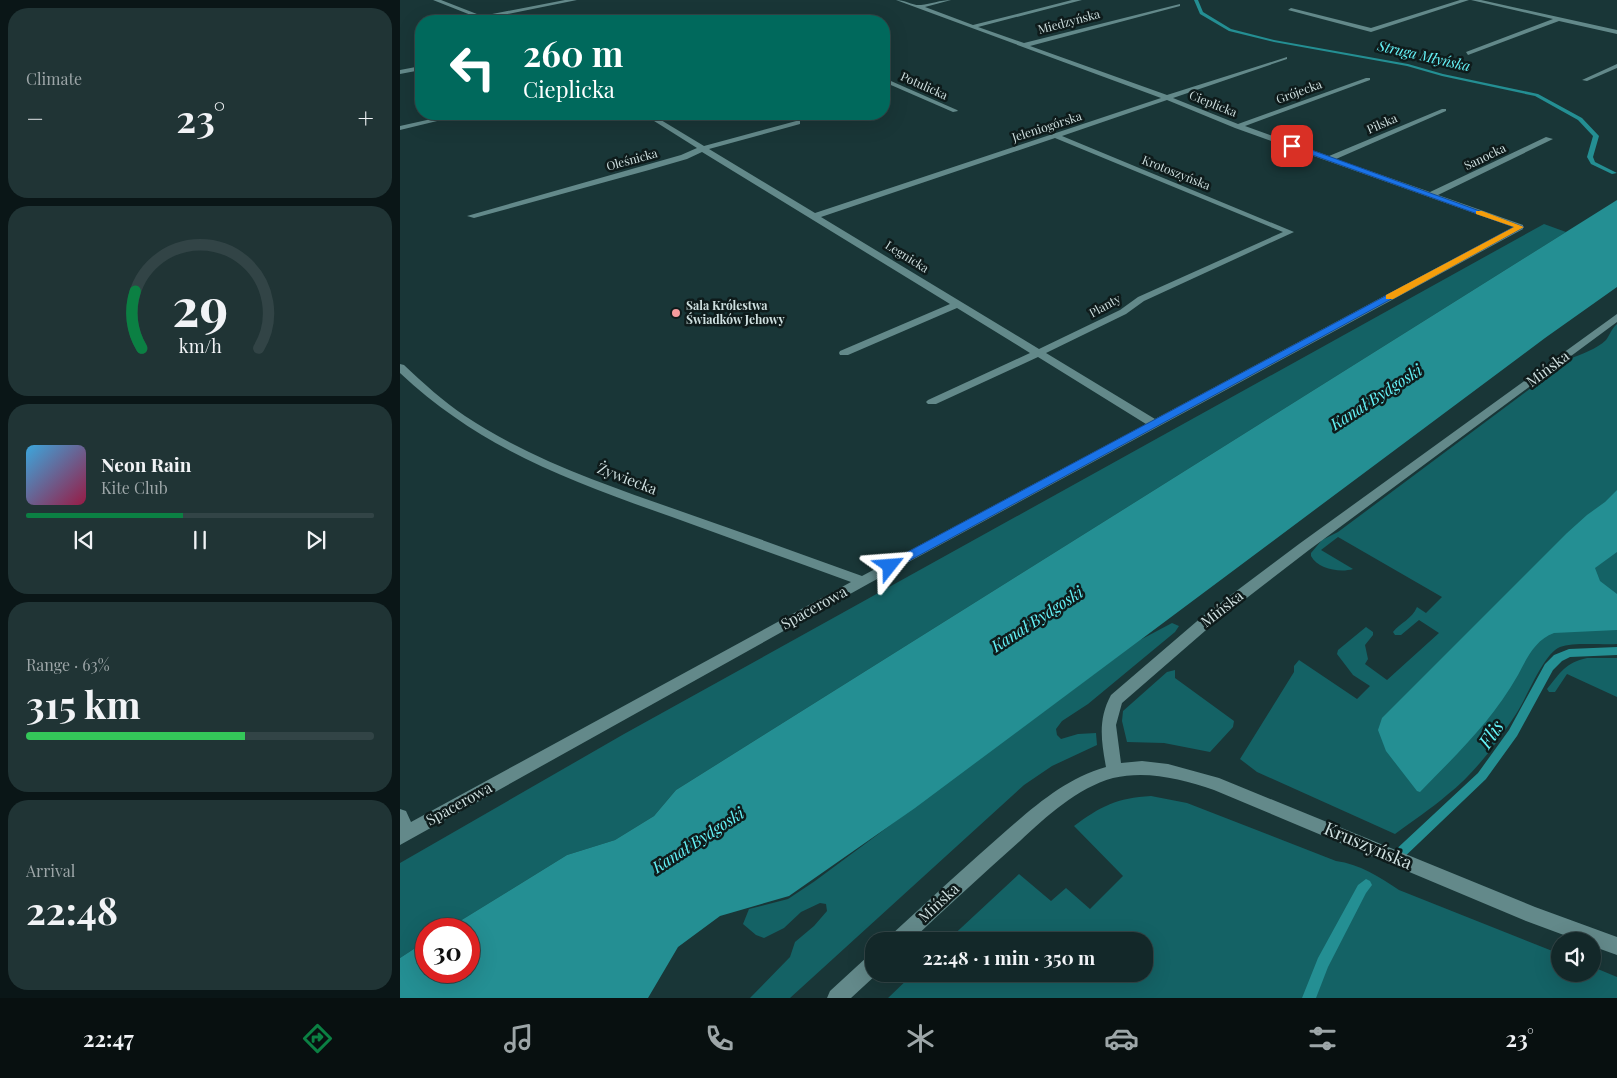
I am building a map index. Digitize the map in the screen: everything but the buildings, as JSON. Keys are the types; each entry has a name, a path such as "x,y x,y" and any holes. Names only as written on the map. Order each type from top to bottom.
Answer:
{"street":[{"path":"436,0 478,15"},
{"path":"495,15 574,0"},
{"name":"Cieplicka","path":"899,0 975,26 1238,126 1520,227"},
{"path":"920,7 948,0"},
{"path":"975,26 1079,0"},
{"path":"1291,10 1371,30 1466,0"},
{"path":"1474,0 1617,32"},
{"name":"Miedzyńska","path":"1025,45 1178,5"},
{"path":"1468,53 1559,19"},
{"name":"Jeleniogórska","path":"815,216 1285,58"},
{"path":"1585,80 1617,66"},
{"path":"400,72 415,69"},
{"name":"Grójecka","path":"1238,126 1368,79"},
{"name":"Potulicka","path":"890,83 955,112"},
{"name":"Pilska","path":"1329,159 1444,110"},
{"path":"400,128 435,120"},
{"name":"Legnicka","path":"656,120 1153,423"},
{"name":"Oleśnicka","path":"471,216 684,157 702,148 797,122"},
{"name":"Krotoszyńska","path":"1054,135 1290,232"},
{"name":"Sanocka","path":"1431,195 1549,139"},
{"name":"Spacerowa","path":"404,835 1153,423 1520,227"},
{"name":"Planty","path":"932,402 1123,312 1141,299 1290,232"},
{"path":"844,353 958,304"},
{"name":"Mińska","path":"908,932 973,870 1051,804 1070,791 1115,771 1108,725 1109,711 1116,699 1208,620 1304,547 1617,317"},
{"name":"Żywiecka","path":"400,368 420,387 460,418 529,456 628,498 863,581"},
{"name":"Kruszyńska","path":"1115,771 1135,768 1162,769 1198,777 1355,840 1533,915 1617,946"},
{"path":"400,816 404,835"},
{"path":"837,998 865,972"}],"shaded area":[{"path":"1544,224 1566,232 676,790 654,816 615,840 567,855 465,918 415,918 415,948 400,958 400,863 624,734"},
{"path":"1617,324 1617,644 1566,645 1554,651 1542,667 1509,725 1476,768 1457,787 1395,834 1257,772 1240,759 1294,672 1294,666 1299,660 1357,699 1370,686 1353,675 1337,654 1338,650 1366,627 1373,632 1373,635 1365,645 1368,659 1365,664 1387,680 1439,633 1419,620 1401,635 1395,635 1393,632 1412,615 1417,607 1426,613 1442,597 1338,537 1321,550 1353,569 1336,570 1324,567 1311,556 1311,553 1322,540 1338,532 1570,359 1598,346 1606,340"},
{"path":"1172,623 1179,626 1175,632 1088,704 1062,721 1056,729 1057,735 1061,739 1078,734 1096,733 1097,745 1052,766 1024,785 790,998 750,998 790,957 795,942 814,926 827,911 826,904 820,903 801,912 784,928 764,938 756,935 743,924 749,909 788,899 815,881 1140,640"},
{"path":"1587,658 1617,658 1617,697 1567,674 1555,692 1549,692 1547,689 1564,669 1573,663"},
{"path":"1175,670 1175,678 1234,721 1233,727 1210,752 1164,743 1127,742 1122,721 1123,711 1167,672"},
{"path":"1151,796 1187,803 1336,861 1361,868 1399,890 1551,950 1551,982 1601,982 1601,970 1617,977 1617,998 888,998 905,982 1153,982 1153,932 957,932 1019,874 1051,901 1066,888 1090,909 1123,876 1074,826 1101,808 1119,801"}],"water":[{"name":"Kanał Bydgoski","path":"1617,200 1617,287 1545,338 915,808 789,896 720,916 678,947 648,998 400,998 400,958 415,948 415,983 480,983 480,918 465,918 567,855 615,840 654,816 676,790"},
{"path":"1617,490 1617,552 1595,568 1600,581 1617,594 1617,630 1554,633 1542,640 1532,650 1508,692 1485,722 1420,792 1417,791 1386,751 1378,730 1382,718 1567,533"}],"waterway":[{"name":"Struga Młyńska","path":"1196,0 1201,13 1230,30 1274,41 1408,65 1442,75 1536,95 1580,119 1596,136 1590,157 1593,163 1614,173"},
{"name":"Flis","path":"1394,859 1482,776 1513,733 1549,667 1558,658 1569,653 1617,651"},
{"name":"Flis","path":"1309,998 1323,963 1362,889 1366,885"}],"slow traffic":[{"path":"1390,297 1520,227 1479,212"}],"place":[{"name":"Sala Królestwa Świadków Jehowy","path":"676,313"}],"route":[{"path":"890,566 1520,227 1292,146"}]}
